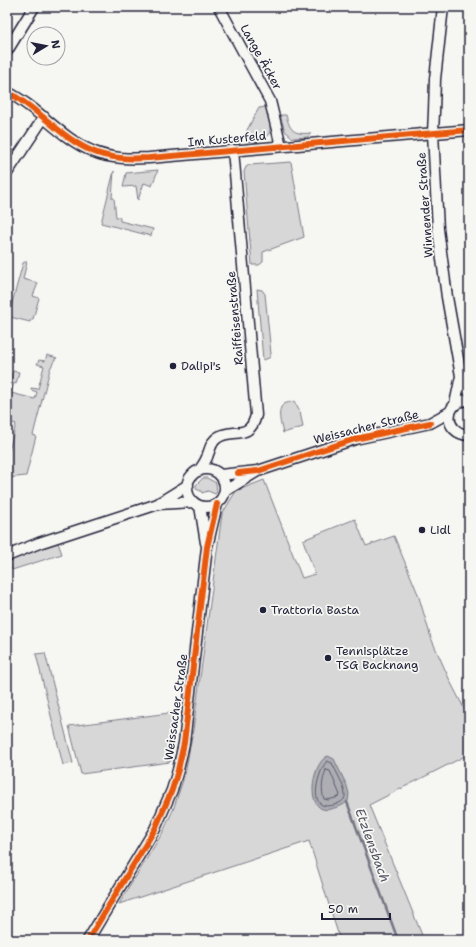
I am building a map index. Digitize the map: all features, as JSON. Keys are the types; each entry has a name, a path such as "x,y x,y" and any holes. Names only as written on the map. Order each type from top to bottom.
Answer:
{"street":[{"path":"7,51 34,7"},
{"name":"Lange Äcker","path":"219,7 270,101 281,146"},
{"name":"Winnender Straße","path":"443,7 435,79 433,133 439,245 460,376 469,392"},
{"name":"Im Kusterfeld","path":"7,92 22,100 82,146 93,152 112,157 138,158 469,130"},
{"path":"7,173 44,117"},
{"name":"Raiffeisenstraße","path":"199,471 208,455 210,446 216,438 246,431 255,421 256,415 233,150"},
{"name":"Winnender Straße","path":"453,408 460,376"},
{"name":"Weissacher Straße","path":"88,940 155,829 172,790 184,743 207,547 217,504 223,498 225,491 258,471 355,439 430,423 453,408 459,402 469,400"},
{"path":"453,408 450,418 453,428"},
{"name":"Weissacher Straße","path":"430,423 453,428 467,436"},
{"path":"208,455 225,484 225,491"},
{"name":"Weissacher Straße","path":"199,471 206,469 218,474 258,471"},
{"path":"7,556 46,541 158,504 188,485 192,475 199,471"},
{"name":"Weissacher Straße","path":"188,485 188,494 196,504 207,547"},
{"path":"158,504 196,504 210,507 217,504"}],"shaded area":[{"path":"267,107 270,123 269,133 262,139 246,142 248,138 247,130 259,108"},
{"path":"280,115 286,115 291,128 296,132 311,133 308,137 293,138 285,131"},
{"path":"291,162 304,237 263,252 263,262 259,265 252,265 244,172 246,167 249,165"},
{"path":"158,170 152,186 144,183 138,200 136,186 123,187 126,173"},
{"path":"114,171 112,198 114,198 116,217 120,217 120,221 153,229 151,236 101,223"},
{"path":"27,262 23,279 38,283 33,296 39,298 33,319 31,319 30,322 10,317 9,314 23,263"},
{"path":"257,289 262,290 265,294 271,354 269,358 263,360"},
{"path":"47,355 57,358 50,369 33,435 36,436 26,476 7,478 7,458 16,424 7,421 7,384 9,385 13,371 19,372 16,384 14,383 11,393 35,399 37,392 31,390 31,388 38,389 44,366 37,364 39,360 45,361"},
{"path":"294,401 300,412 303,427 283,433 280,410 284,404"},
{"path":"203,478 207,478 216,483 217,492 215,494 208,491 202,493 196,489 196,485"},
{"name":"Tennisplätze TSG Backnang","path":"264,480 302,578 315,574 303,540 355,519 366,546 394,536 418,594 431,638 451,683 469,718 469,754 369,805 424,940 340,940 309,841 119,904 163,832 173,810 185,774 193,730 222,514 236,491"},
{"path":"57,540 62,554 12,570 8,558"},
{"path":"45,653 73,763 63,765 36,654"},
{"path":"177,712 170,762 81,774 69,726"}],"water":[{"path":"328,756 334,759 347,786 349,794 348,801 342,805 331,809 322,809 317,805 314,797 314,777 322,760"}],"waterway":[{"name":"Etzlensbach","path":"347,802 398,940"}],"cycle path":[{"path":"7,92 18,98 59,131 80,145 99,154 120,158 149,158 469,130"},
{"path":"238,473 258,471 355,439 430,423"},
{"path":"88,940 155,829 172,790 178,770 184,743 207,547 217,504"}],"place":[{"name":"Dalipi's","path":"173,366"},
{"name":"Lidl","path":"422,530"},
{"name":"Trattoria Basta","path":"263,610"},
{"name":"Tennisplätze TSG Backnang","path":"328,658"}]}
